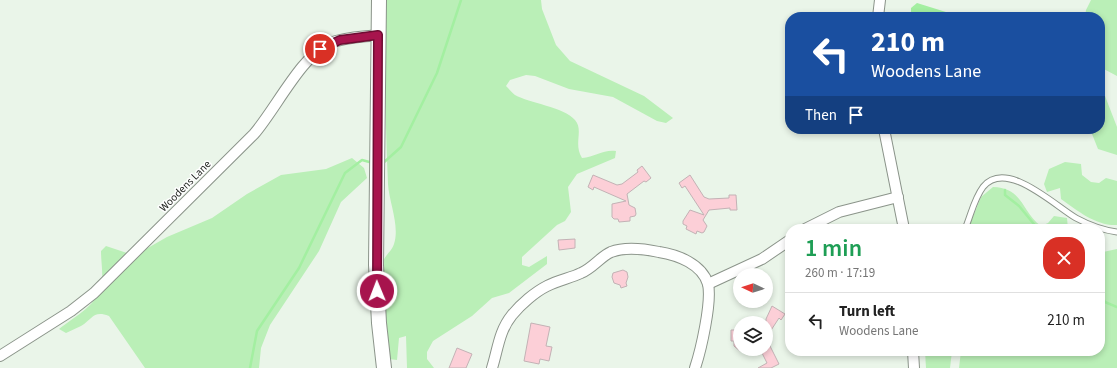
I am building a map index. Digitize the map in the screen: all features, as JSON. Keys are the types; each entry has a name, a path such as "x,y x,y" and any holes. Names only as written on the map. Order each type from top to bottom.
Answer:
{"street":[{"path":"379,0 376,141 377,291 384,368"},
{"path":"879,12 880,0"},
{"name":"Woodens Lane","path":"0,356 71,310 94,293 254,134 311,56 329,43 378,35"},
{"path":"885,134 903,224"},
{"path":"816,224 839,212 898,197"},
{"path":"708,284 762,259 785,243"},
{"path":"492,368 501,333 513,314 547,285 582,273 610,253 620,250 640,249 674,255 685,259 695,266 708,284 704,336 695,368"},
{"path":"914,356 914,368"}],"lane":[{"path":"967,224 984,186 996,178 1005,177 1024,184 1075,218 1088,224"},
{"path":"1105,229 1117,232"}],"shaded area":[{"path":"386,0 541,0 542,9 556,45 570,61 644,96 673,118 666,123 657,121 613,97 569,89 535,76 526,75 510,80 506,86 515,95 555,108 575,120 579,128 578,148 582,158 603,152 616,151 615,158 577,174 568,187 571,212 565,221 557,225 522,257 522,265 529,267 547,256 547,264 509,293 492,298 472,316 433,341 427,352 427,359 434,368 407,368 406,336 399,338 397,360 389,359 382,264 394,244 396,230 388,184 387,161"},
{"path":"1091,0 1117,0 1117,76 1105,70 1105,12 1086,12"},
{"path":"917,3 946,12 911,12 911,8"},
{"path":"1105,96 1117,127 1117,155 1098,149 1092,134 1105,134"},
{"path":"352,158 364,168 367,178 341,202 319,251 270,325 261,348 259,368 145,368 109,316 104,314 94,316 81,326 66,333 59,329 86,309 97,297 102,282 101,251 106,246 130,254 139,253 167,237 212,218 247,194 281,175 326,169"},
{"path":"1065,162 1081,164 1082,175 1091,182 1099,183 1106,178 1117,181 1117,225 1102,223 1081,213 1061,199 1060,188 1047,192 1044,184 1049,169"},
{"path":"993,187 1003,188 1017,196 1029,214 1039,224 970,224 981,197"},
{"path":"1054,216 1067,218 1068,224 1046,224"},
{"path":"1117,249 1117,368 959,368 960,356 1105,356 1105,252"},
{"path":"925,356 951,356 950,368 926,368"}],"building":[{"path":"642,166 651,178 646,182 644,181 627,194 629,205 635,208 636,214 635,216 630,217 630,221 619,222 618,219 614,219 612,217 612,204 626,201 594,187 593,190 588,187 593,175 617,185 622,184 638,172 637,170"},
{"path":"690,175 704,197 709,199 729,198 729,195 736,195 737,210 730,210 730,208 709,210 703,220 707,226 704,232 702,233 697,231 696,234 686,229 687,226 683,224 683,221 690,210 704,215 685,186 682,188 679,183"},
{"path":"575,239 575,248 559,250 558,240"},
{"path":"623,270 627,272 627,286 621,288 620,285 614,283 612,277 613,273"},
{"path":"773,307 785,314 781,320 779,318 773,327 773,316 767,316"},
{"path":"531,323 550,327 546,346 552,347 549,361 540,359 539,364 524,361"},
{"path":"731,330 733,330 733,341 731,341"},
{"path":"457,348 472,354 466,368 449,368"},
{"path":"773,352 779,364 771,368 758,368 767,363 764,356 773,356"}],"waterway":[{"path":"382,164 401,147 437,73 461,0"},
{"path":"250,368 257,331 299,268 345,173 362,160 373,163"},
{"path":"1005,190 1005,195 1019,206 1034,224"},
{"path":"1105,302 1117,307"}],"route":[{"path":"320,49 329,43 352,37 378,35 376,169 377,291"}]}
